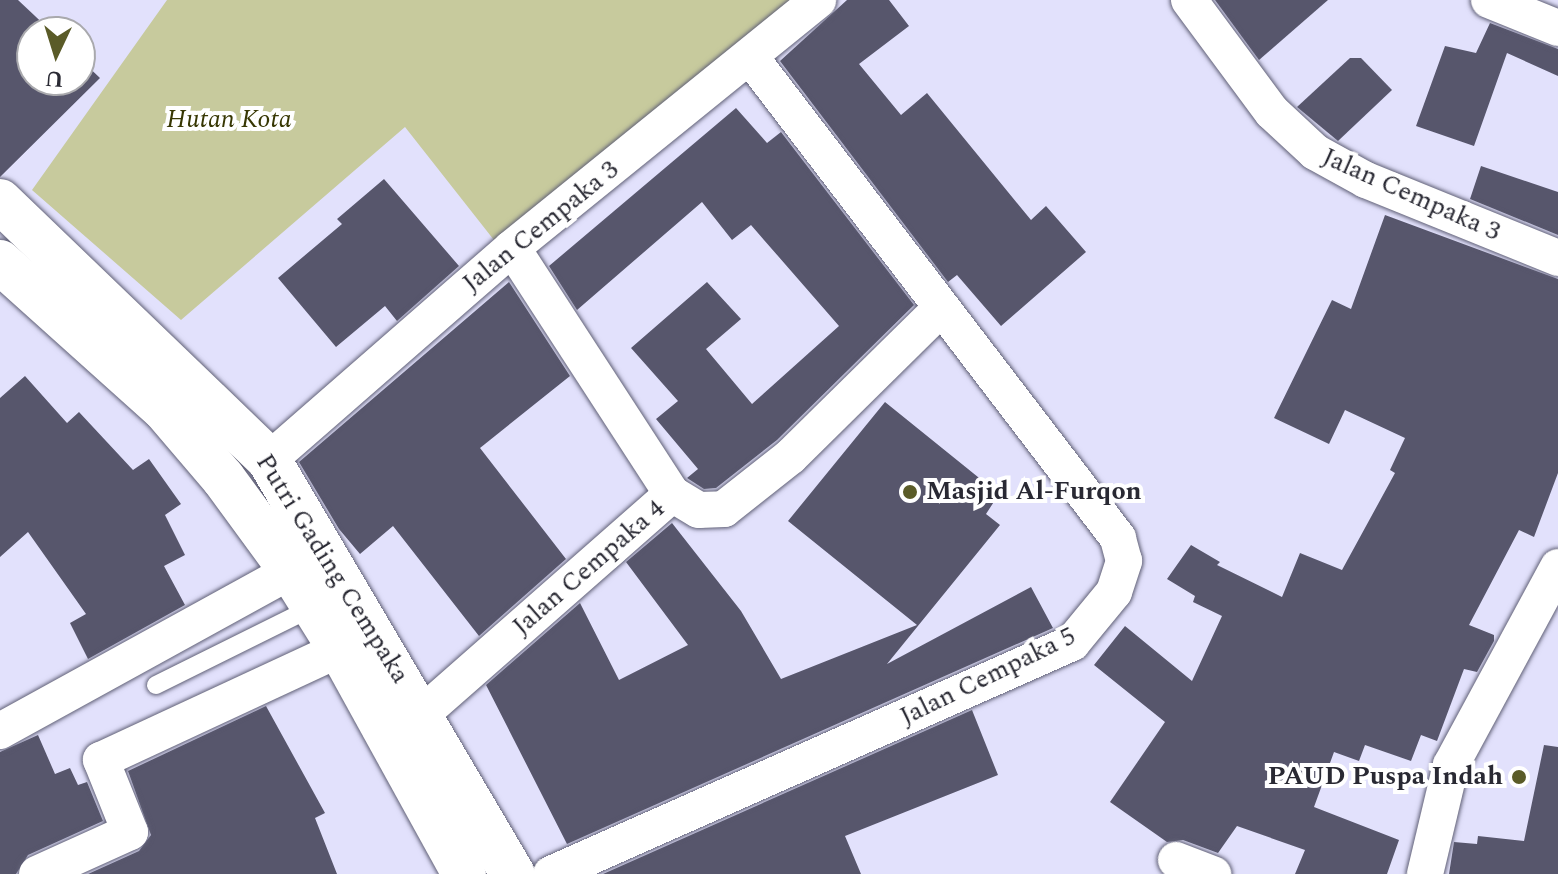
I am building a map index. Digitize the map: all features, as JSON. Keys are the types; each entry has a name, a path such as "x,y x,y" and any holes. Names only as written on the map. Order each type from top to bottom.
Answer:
{"street":[{"name":"Jalan Cempaka 3","path":"269,460 512,248 751,58 818,0"},
{"name":"Jalan Cempaka 3","path":"1189,0 1272,112 1315,152 1366,180 1558,258"},
{"path":"1489,0 1558,28"},
{"name":"Jalan Cempaka 5","path":"551,874 1072,643 1114,592 1124,561 1118,538 751,58"},
{"name":"Putri Gading Cempaka","path":"0,201 269,460 404,721 464,874"},
{"name":"Jalan Cempaka 4","path":"404,721 672,494 512,248"},
{"name":"Putri Gading Cempaka","path":"0,262 164,409 223,478 302,589 340,649 404,721 513,874"},
{"path":"672,494 699,510 724,509 791,456 941,308"},
{"path":"1425,874 1451,765 1553,588"},
{"path":"0,731 302,589"},
{"path":"37,874 130,832 101,760 340,649"},
{"path":"1176,860 1213,874"}],"lane":[{"path":"156,685 302,589"}],"green space":[{"name":"Hutan Kota","path":"167,0 790,0 501,249 405,127 181,320 32,190"}],"building":[{"path":"0,0 18,0 35,16 16,16 16,96 82,96 0,177"},
{"path":"847,0 889,0 909,26 859,64 901,115 927,93 1031,220 1046,206 1086,252 1001,326 957,275 948,282 780,61"},
{"path":"1215,0 1328,0 1259,60"},
{"path":"1490,23 1558,49 1558,76 1507,53 1474,146 1416,126 1445,46 1476,53"},
{"path":"1350,58 1361,58 1392,90 1338,141 1297,107"},
{"path":"736,108 767,143 781,132 914,305 777,440 716,488 704,489 687,478 698,469 656,419 678,401 631,348 707,282 741,319 706,349 752,404 839,326 751,225 732,240 702,202 577,310 549,266"},
{"path":"1481,166 1558,192 1558,235 1470,199"},
{"path":"384,179 459,266 397,321 385,306 336,347 278,278 342,224 337,219"},
{"path":"1385,215 1558,279 1558,473 1534,537 1519,530 1469,625 1494,635 1494,641 1477,672 1464,669 1437,741 1421,735 1411,761 1365,745 1359,761 1334,752 1314,807 1399,840 1387,874 1295,874 1305,850 1237,826 1218,853 1183,840 1167,842 1110,802 1165,722 1094,665 1125,626 1192,681 1222,616 1193,602 1195,596 1167,579 1191,545 1220,562 1217,565 1282,597 1300,553 1342,570 1395,473 1390,470 1405,438 1345,410 1329,444 1274,418 1332,300 1351,309"},
{"path":"509,282 570,376 480,448 566,559 479,636 393,526 360,554 339,529 299,462"},
{"path":"25,376 67,423 79,412 133,470 149,459 181,504 165,515 185,555 164,566 185,605 88,659 70,623 86,614 28,532 0,557 0,398"},
{"path":"885,402 999,494 986,514 1000,525 887,664 1031,587 1053,628 567,844 486,685 580,603 619,680 688,645 626,562 672,523 741,611 781,679 917,625 788,521"},
{"path":"266,706 325,813 315,818 337,874 88,874 139,851 151,835 128,771"},
{"path":"972,710 998,775 845,836 861,874 603,874"},
{"path":"38,735 55,774 70,768 78,785 87,782 103,821 28,855 16,874 0,874 0,752"},
{"path":"1544,745 1558,747 1558,874 1449,874 1454,842 1477,844 1478,836 1524,841"}],"place":[{"name":"Masjid Al-Furqon","path":"910,492"},
{"name":"PAUD Puspa Indah","path":"1519,777"}]}
